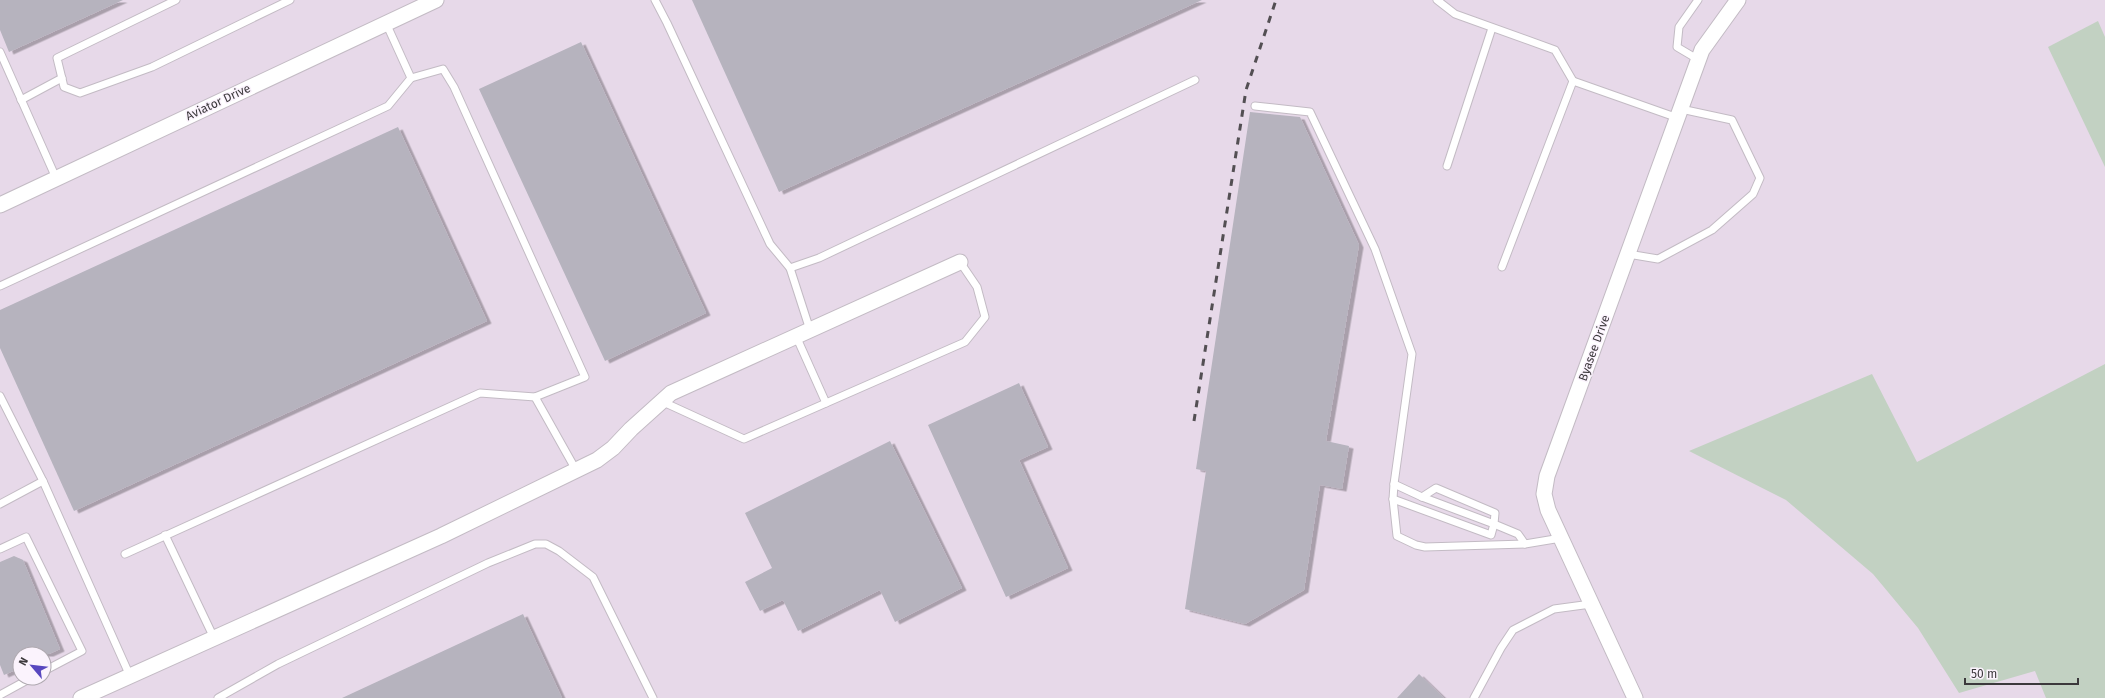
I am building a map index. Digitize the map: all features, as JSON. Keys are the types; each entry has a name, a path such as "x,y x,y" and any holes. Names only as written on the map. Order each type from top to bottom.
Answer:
{"street":[{"name":"Aviator Drive","path":"0,205 436,0"},
{"name":"Byasee Drive","path":"1635,698 1548,510 1544,494 1547,476 1702,50 1738,0"},
{"path":"81,698 441,536 597,460 613,448 660,401 671,393 960,262"}],"lane":[{"path":"176,0 57,58 64,86 80,93 152,66 290,0"},
{"path":"655,0 770,244 790,268 803,333 826,403"},
{"path":"1437,0 1455,14 1555,50 1573,81 1679,113 1732,120 1760,178 1753,194 1712,230 1658,259 1628,254"},
{"path":"1698,0 1680,27 1677,47 1699,60"},
{"path":"386,23 411,78"},
{"path":"1447,166 1492,28"},
{"path":"0,52 56,178"},
{"path":"0,286 388,106 411,78 443,69 454,87 585,377 536,397 480,393 125,554"},
{"path":"21,100 62,78"},
{"path":"790,268 818,258 1195,80"},
{"path":"1502,267 1573,81"},
{"path":"1255,106 1310,112 1375,249 1412,354 1394,484 1397,536 1416,545 1426,547 1525,544 1561,538"},
{"path":"660,401 744,439 965,342 985,317 977,287 960,262"},
{"path":"0,396 43,481 130,676"},
{"path":"536,397 576,470"},
{"path":"0,504 43,481"},
{"path":"1394,484 1422,497 1518,534 1525,544"},
{"path":"1394,499 1491,535 1495,513 1436,488 1422,497"},
{"path":"165,535 214,638"},
{"path":"0,549 26,537 82,651 52,667"},
{"path":"218,698 278,664 488,563 535,544 546,544 559,551 593,577 653,698"},
{"path":"1474,698 1501,648 1513,630 1554,609 1592,604"},
{"path":"0,695 16,686"}],"shaded area":[{"path":"0,0 2105,0 2105,698 0,698"}],"green space":[{"path":"2098,21 2105,37 2105,167 2048,47"},
{"path":"2105,364 2105,698 2046,698 2035,671 1959,693 1918,628 1873,574 1786,500 1689,451 1872,374 1917,462"}],"building":[{"path":"0,0 123,0 9,52 0,30"},
{"path":"692,0 1202,0 779,192"},
{"path":"581,42 706,313 605,361 479,89"},
{"path":"1250,112 1300,117 1359,245 1326,441 1349,446 1342,489 1320,485 1304,590 1245,624 1185,609 1206,471 1196,469"},
{"path":"398,127 487,321 74,511 0,348 0,310"},
{"path":"1019,383 1048,447 1019,460 1068,568 1006,597 928,425"},
{"path":"890,441 962,588 895,622 880,590 798,631 783,600 760,611 745,582 772,568 745,513"},
{"path":"14,556 23,560 60,649 52,653 52,646 12,646 12,672 4,675 0,665 0,562"},
{"path":"523,614 562,698 342,698"},
{"path":"1419,674 1444,698 1397,698"}],"railway":[{"path":"1194,421 1246,90 1276,0"}]}
